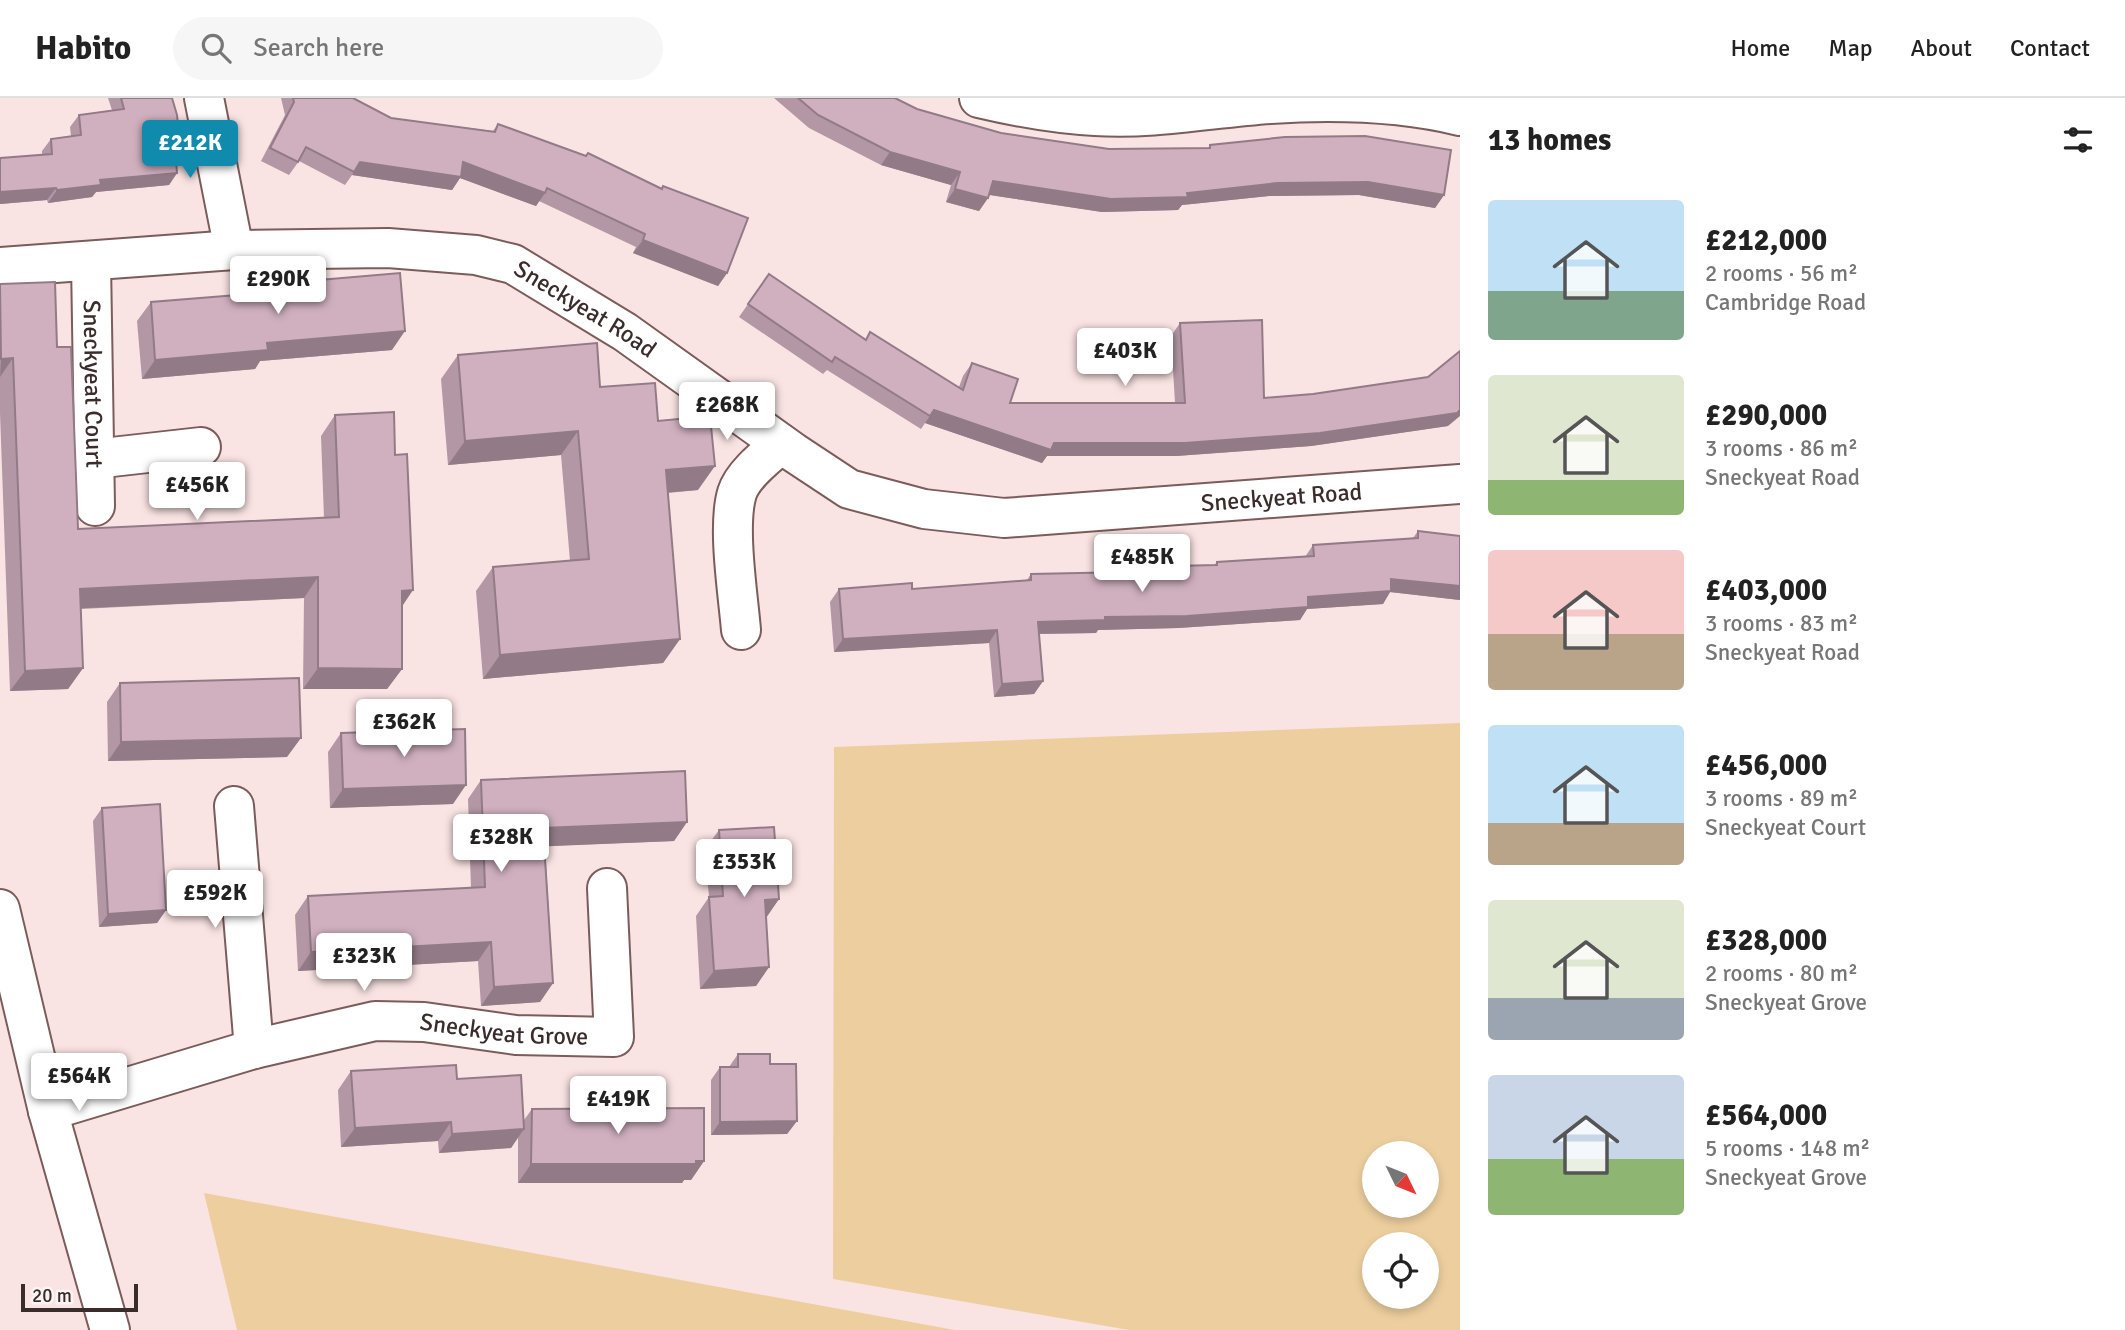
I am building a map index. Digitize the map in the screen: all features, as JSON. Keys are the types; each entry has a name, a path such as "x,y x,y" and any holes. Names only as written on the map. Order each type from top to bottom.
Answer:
{"street":[{"path":"204,98 234,250"},
{"path":"979,98 1028,109 1096,116 1155,115 1271,104 1360,102 1460,116"},
{"name":"Sneckyeat Road","path":"0,267 234,250 388,248 476,255 513,264 625,332 781,444 849,489 924,509 1004,518 1460,484"},
{"name":"Sneckyeat Court","path":"91,262 95,506"},
{"path":"741,630 733,531 737,491 756,465 781,444"},
{"path":"93,459 201,447"},
{"path":"234,806 254,1049"},
{"name":"Sneckyeat Grove","path":"48,1111 254,1049 374,1021 424,1022 516,1035 614,1037 607,888"},
{"path":"0,909 48,1111 110,1330"}],"shaded area":[{"path":"1460,723 1460,1330 1129,1330 833,1279 834,747"},
{"path":"204,1193 955,1330 237,1330"}],"building":[{"path":"121,98 172,98 180,144 175,144 177,173 100,180 101,185 57,190 0,192 0,158 52,154 51,139 81,135 79,115 124,109"},
{"path":"293,98 353,98 391,118 495,132 498,124 586,156 588,153 662,189 663,186 748,218 727,273 643,240 645,234 547,188 545,193 463,162 461,177 360,162 354,172 306,147 298,162 270,148 294,102"},
{"path":"798,98 895,98 917,109 1001,133 1109,149 1210,148 1210,145 1285,137 1365,136 1451,150 1444,195 1368,182 1278,183 1187,193 1188,197 1111,199 993,181 988,198 955,189 960,172 890,152 818,115"},
{"path":"400,273 405,331 267,343 268,350 155,360 151,302 261,293 261,285"},
{"path":"769,274 866,340 870,332 963,390 972,363 1018,379 1010,403 1185,403 1180,323 1262,320 1264,398 1313,394 1428,377 1460,351 1460,410 1457,413 1320,433 1185,443 1054,443 1051,450 934,410 930,416 835,357 832,362 748,304"},
{"path":"55,282 57,347 71,347 78,529 339,517 335,415 394,412 395,455 407,454 413,590 402,591 402,669 318,668 318,577 80,589 83,668 25,671 13,358 1,359 0,284"},
{"path":"597,343 600,387 655,383 658,421 710,416 715,466 666,470 680,639 500,655 493,567 589,559 578,431 465,441 458,355"},
{"path":"1418,531 1460,536 1460,586 1391,579 1391,591 1308,597 1308,607 1187,616 1105,617 1105,620 1038,622 1043,681 1002,684 997,630 843,639 839,589 912,583 912,589 1031,580 1031,574 1128,572 1128,567 1217,565 1217,562 1314,556 1313,545 1418,538"},
{"path":"299,678 301,738 121,742 120,683"},
{"path":"465,729 466,785 343,789 341,733"},
{"path":"685,771 687,822 543,828 553,983 494,987 491,942 311,952 308,896 485,887 481,780"},
{"path":"160,804 166,910 108,914 102,808"},
{"path":"774,827 779,899 765,900 769,967 714,971 709,897 723,896 719,830"},
{"path":"738,1054 770,1054 770,1064 796,1064 797,1121 720,1122 720,1067 738,1067"},
{"path":"456,1065 457,1079 521,1075 524,1129 452,1134 451,1122 355,1128 351,1071"},
{"path":"704,1108 704,1161 696,1161 696,1164 531,1164 532,1109"}]}
